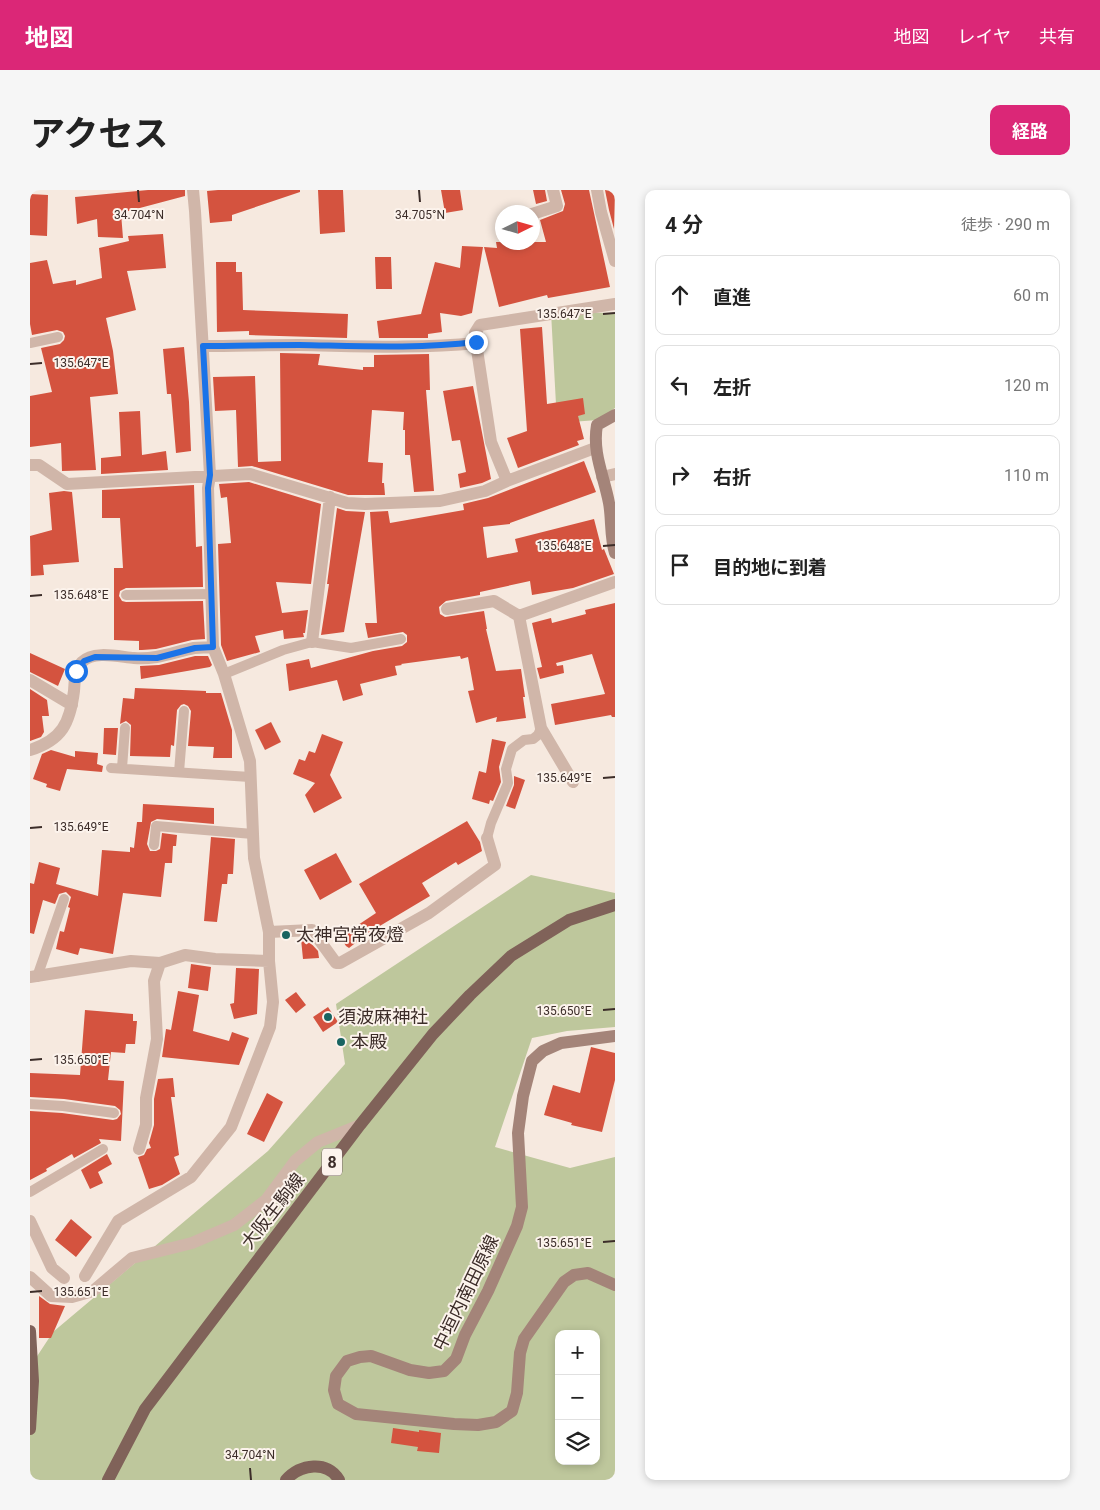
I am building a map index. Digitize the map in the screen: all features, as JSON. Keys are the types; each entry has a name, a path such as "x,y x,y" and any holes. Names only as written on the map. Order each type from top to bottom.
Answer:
{"main road":[{"path":"615,415 597,426 595,439 595,448 609,476 609,502 615,553"},
{"name":"大阪生駒線","path":"108,1480 145,1409 360,1124 433,1034 511,956 569,920 615,905"},
{"name":"中垣内南田原線","path":"615,1036 561,1043 543,1051 532,1060 523,1096 518,1132 522,1206 517,1226 456,1359 444,1371 430,1373 410,1370 371,1356 347,1361 336,1376 334,1390 338,1404 356,1414 454,1424 478,1425 496,1422 512,1411 517,1393 520,1353 524,1339 564,1282 574,1275 588,1273 615,1285"},
{"path":"30,1331 33,1381 30,1428"},
{"path":"286,1480 305,1467 322,1466 336,1474 339,1480"}],"street":[{"path":"85,1276 118,1221 191,1177 232,1127 270,1026 273,1002 269,961 269,932 254,858 250,761 224,674 213,647 208,488 210,475 195,211 192,190"},
{"path":"540,211 557,206 553,190"},
{"path":"597,190 601,212 615,261"},
{"path":"507,481 491,442 475,333 480,325 615,304"},
{"path":"203,346 299,345 367,348 448,346 476,342"},
{"path":"30,465 39,465 67,484 250,474 347,503 365,504 440,501 485,491 595,448"},
{"path":"312,642 330,497"},
{"path":"519,616 615,582"},
{"path":"447,608 494,601 519,616 541,728 573,782"},
{"path":"30,750 46,745 60,733 67,721 72,705 76,671 84,661 95,657 112,656 157,658 195,648 213,647"},
{"path":"30,680 72,705"},
{"path":"269,932 312,930 336,962 340,963 430,913 495,865 487,838"},
{"path":"34,977 131,960 160,963 185,955 215,959 269,961"},
{"path":"139,1148 146,1125 146,1098 157,1039 154,980 160,963"},
{"path":"30,1277 51,1296 72,1297 94,1291 132,1258 192,1243 234,1225 266,1200 296,1161 318,1142 360,1124"},
{"path":"30,1221 52,1268 64,1278"}],"lane":[{"path":"30,344 58,337"},
{"path":"126,595 212,594"},
{"path":"224,674 283,650 312,642 351,648 401,639"},
{"path":"179,772 184,711"},
{"path":"125,728 117,768 250,777"},
{"path":"487,838 491,823 508,783 506,769 512,749 524,740 533,739 538,736 541,728"},
{"path":"154,844 156,826 253,834"},
{"path":"34,977 64,898"},
{"path":"30,1104 63,1106 114,1113"},
{"path":"30,1192 103,1149"}],"green space":[{"path":"551,312 615,313 615,408 598,420 557,423"},
{"path":"531,875 615,893 615,1027 567,1031 532,1038 495,1147 570,1168 615,1157 615,1480 30,1480 30,1367 53,1332 268,1151 345,1064 336,1004"}],"building":[{"path":"148,190 185,190 185,196 121,213 123,238 98,237 97,219 77,224 75,197"},
{"path":"300,190 300,192 232,215 232,221 210,223 207,191"},
{"path":"318,190 343,190 345,232 320,234"},
{"path":"441,190 460,190 463,210 445,213"},
{"path":"533,190 545,190 547,201 536,204"},
{"path":"561,190 589,190 610,287 548,298 547,295 499,307 484,247 495,248 495,250 540,250 540,242 546,242 540,220 563,211 565,204"},
{"path":"605,190 615,190 614,229 609,210"},
{"path":"30,194 48,195 47,236 30,235"},
{"path":"163,234 166,268 127,271 136,310 106,318 113,351 118,394 90,397 96,470 62,471 61,443 30,447 30,396 52,392 41,348 60,344 65,336 63,332 57,330 32,335 30,324 30,263 47,260 53,284 76,280 76,285 102,278 99,248 129,241 128,236"},
{"path":"462,246 483,247 472,313 461,316 440,313 442,332 428,334 428,338 379,338 377,321 421,314 435,262 460,268"},
{"path":"375,257 391,257 392,289 376,289"},
{"path":"216,262 236,262 236,272 242,272 243,310 348,314 347,338 249,335 249,331 217,332"},
{"path":"542,327 547,404 583,398 585,414 578,416 584,439 577,441 579,445 518,468 507,438 527,431 520,329"},
{"path":"184,347 191,451 176,453 171,394 167,394 163,349"},
{"path":"280,353 320,354 318,365 363,370 363,367 374,367 374,355 429,354 430,390 426,390 434,491 414,492 410,455 405,455 404,412 372,410 368,462 383,463 382,483 384,483 385,495 348,495 252,466 238,467 236,410 215,411 213,377 255,376 258,462 281,461"},
{"path":"473,386 491,479 460,488 458,474 466,472 460,440 452,441 443,391"},
{"path":"140,411 142,455 166,451 168,470 101,474 101,458 121,456 119,412"},
{"path":"584,461 596,492 510,524 483,527 487,558 518,552 515,539 594,519 602,550 604,549 614,574 573,588 532,595 530,581 480,592 480,595 446,601 439,607 440,614 445,617 484,611 486,629 496,671 521,669 526,718 496,722 497,717 476,723 468,691 474,690 468,657 461,659 460,656 395,666 397,675 360,684 363,695 343,701 337,680 289,691 286,664 309,659 311,668 373,651 402,646 407,642 407,635 403,632 368,638 365,623 377,623 370,512 388,511 390,523 464,510 463,504 488,498"},
{"path":"249,482 321,504 311,584 276,582 282,613 308,610 305,633 303,633 304,637 284,639 283,630 255,636 260,652 227,661 221,645 218,544 231,543 227,497 221,498 219,484"},
{"path":"194,485 196,547 202,546 203,587 126,588 120,591 119,596 122,601 126,602 203,601 205,639 142,650 139,650 139,641 114,640 114,568 123,568 120,518 102,518 102,490"},
{"path":"72,492 79,562 43,565 44,575 31,576 30,536 52,530 49,493"},
{"path":"337,508 346,511 365,512 344,632 321,635 329,584 327,584"},
{"path":"615,603 615,717 611,715 555,725 551,704 605,694 592,654 556,663 557,666 563,665 564,673 540,679 537,668 542,667 532,623 551,618 552,623 586,614 585,610"},
{"path":"30,653 65,669 58,686 30,672"},
{"path":"195,656 208,656 212,665 210,667 141,679 140,666 159,665"},
{"path":"135,688 221,693 232,730 232,758 213,758 214,747 188,746 191,711 184,704 177,710 174,746 171,745 170,757 130,756 131,725 126,721 120,724 123,698 134,699"},
{"path":"30,689 47,700 49,716 42,716 44,732 41,737 30,741"},
{"path":"271,722 281,742 265,750 255,730"},
{"path":"104,728 118,728 116,755 103,754"},
{"path":"322,734 343,742 330,775 342,798 314,813 305,795 315,783 293,774 299,759 305,761 309,751 315,753"},
{"path":"492,739 506,742 499,767 501,782 493,801 490,800 489,804 472,799 479,771 486,773"},
{"path":"51,750 75,757 75,751 98,753 97,764 103,766 102,772 67,769 60,791 46,787 47,784 33,779 42,754"},
{"path":"514,776 525,780 515,809 506,806 514,785"},
{"path":"143,804 214,808 214,824 157,819 151,822 147,844 150,851 160,849 162,833 177,835 176,846 173,846 172,863 165,863 161,897 123,893 113,954 80,948 78,955 56,949 60,931 64,932 70,908 68,907 71,897 66,892 59,894 55,904 43,900 34,934 30,933 30,883 34,884 39,862 60,868 56,884 98,896 102,850 130,852 130,847 134,848 137,822 142,822"},
{"path":"467,821 480,842 482,851 458,865 456,862 422,883 430,896 368,933 349,948 346,946 340,937 376,913 359,884"},
{"path":"211,837 235,839 233,874 228,874 227,884 222,884 217,922 204,921"},
{"path":"336,853 352,882 320,900 304,870"},
{"path":"306,938 318,951 319,958 303,959 301,939"},
{"path":"191,964 211,967 208,991 188,988"},
{"path":"236,968 259,969 257,1014 234,1019 230,1004 234,1003"},
{"path":"178,991 199,995 193,1031 229,1041 232,1032 249,1038 239,1065 162,1057 166,1029 171,1030"},
{"path":"296,992 306,1005 296,1013 285,1000"},
{"path":"328,1007 338,1022 323,1032 313,1017"},
{"path":"85,1010 133,1014 133,1021 137,1021 135,1044 126,1044 125,1053 111,1052 108,1080 124,1081 121,1141 99,1139 101,1143 74,1158 72,1154 30,1180 30,1111 113,1120 117,1119 121,1114 120,1110 115,1106 64,1099 30,1097 30,1073 80,1075"},
{"path":"591,1047 615,1053 615,1080 602,1132 571,1125 572,1123 544,1115 553,1085 580,1093"},
{"path":"173,1078 175,1097 171,1097 179,1155 174,1157 180,1174 162,1185 149,1189 138,1157 144,1155 147,1149 151,1148 149,1143 154,1125 154,1099 158,1079"},
{"path":"267,1093 283,1102 264,1142 247,1134"},
{"path":"107,1154 112,1164 98,1172 103,1183 90,1189 81,1170"},
{"path":"71,1219 92,1237 76,1257 55,1240"},
{"path":"39,1296 50,1304 65,1306 51,1338 39,1338"},
{"path":"393,1428 441,1433 439,1453 417,1451 418,1447 391,1443"}],"place":[{"name":"太神宮常夜燈","path":"286,935"},
{"name":"須波麻神社","path":"328,1017"},
{"name":"本殿","path":"341,1042"}],"route":[{"path":"76,671 84,661 95,657 157,658 195,648 213,647 208,488 210,475 203,346 299,345 367,348 448,346 476,342"}]}
